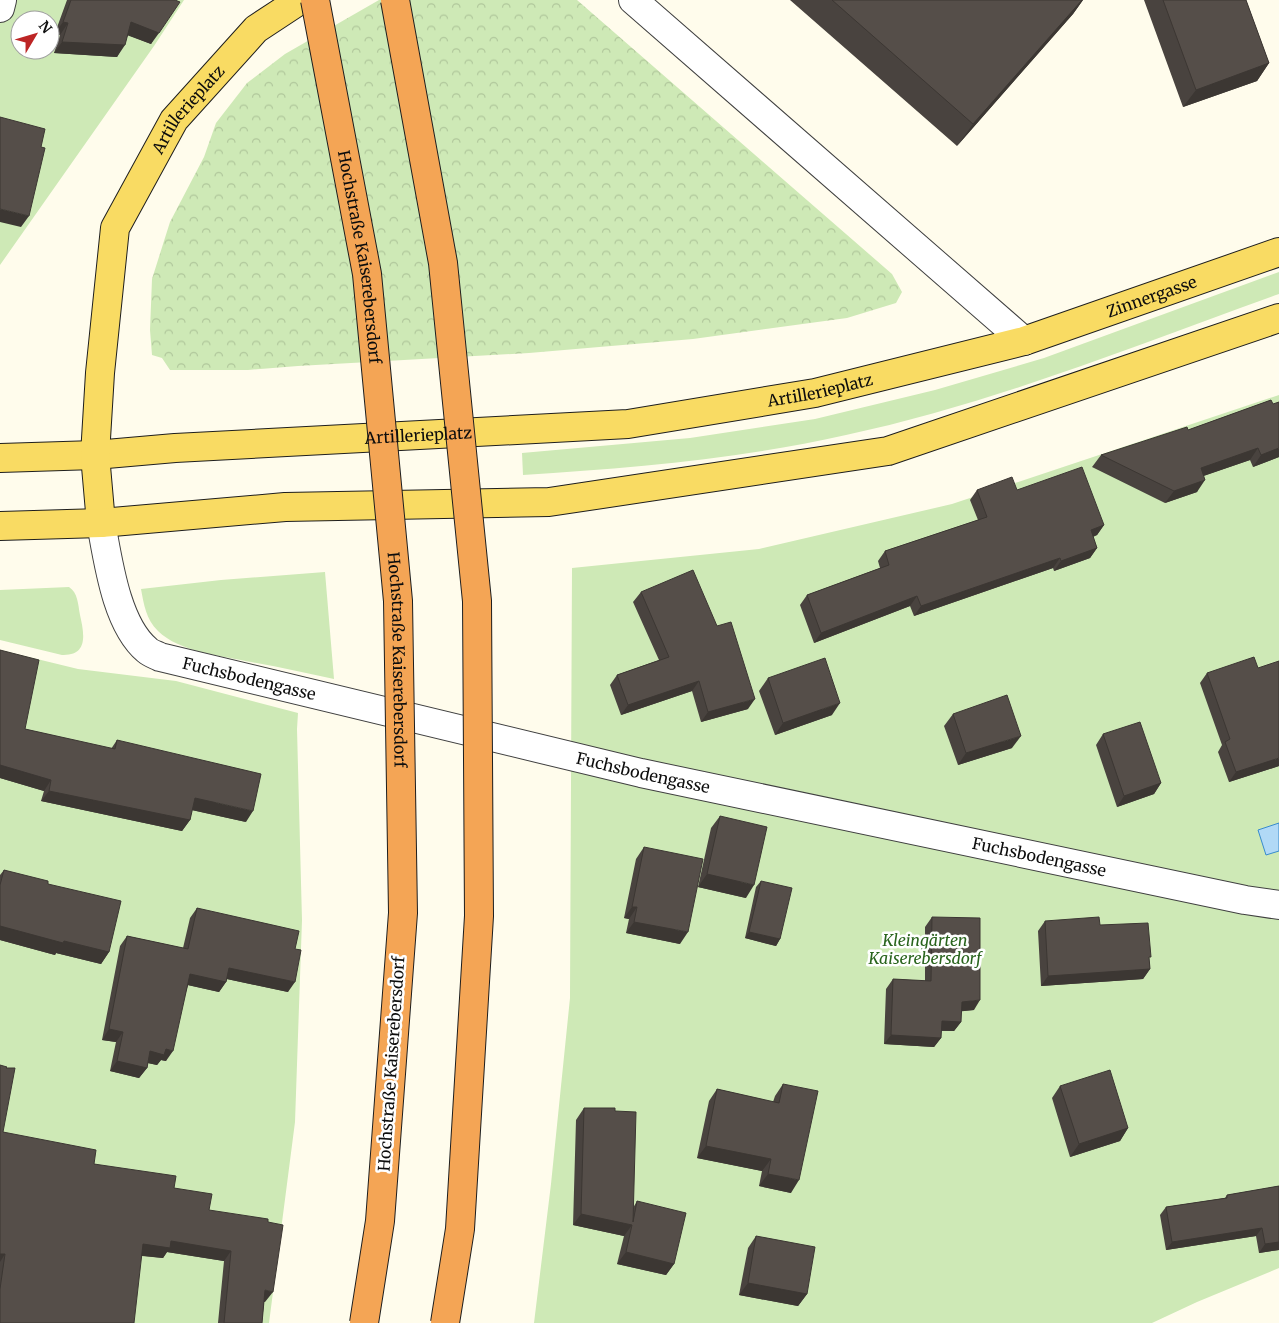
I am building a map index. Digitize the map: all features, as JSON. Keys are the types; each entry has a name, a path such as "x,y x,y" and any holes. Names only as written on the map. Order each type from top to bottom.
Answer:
{"highway":[{"name":"Hochstraße Kaiserebersdorf","path":"315,0 367,274 398,600 403,913 380,1221 364,1323"},
{"path":"395,0 443,263 477,601 479,916 460,1229 445,1323"}],"main road":[{"name":"Artillerieplatz","path":"100,523 96,455 100,373 116,228 174,120 256,29 300,0"},
{"name":"Zinnergasse","path":"1024,341 1279,252"},
{"path":"0,526 100,523 286,507 549,502 888,451 1279,318"},
{"name":"Artillerieplatz","path":"96,455 175,448 628,424 815,393 1024,341"},
{"path":"0,458 96,455"}],"street":[{"path":"0,8 2,0"},
{"path":"632,0 1024,341"},
{"name":"Fuchsbodengasse","path":"100,523 115,594 128,626 146,650 160,657 641,773 1245,900 1279,905"}],"green space":[{"path":"0,0 184,0 154,46 0,265"},
{"path":"379,0 577,0 892,274 902,292 896,303 847,318 693,339 529,353 248,370 170,370 162,358 152,355 150,330 152,279 170,222 204,157 216,123 247,83 285,54"},
{"path":"1279,272 1279,294 1065,372 957,407 902,422 806,443 726,456 645,466 523,475 522,453 690,438 815,419 935,390 1044,358"},
{"name":"Kleingärten Kaiserebersdorf","path":"1279,395 1279,1268 1152,1323 534,1323 551,1184 570,998 572,568 759,549 952,504"},
{"path":"325,572 334,679 215,655 177,644 158,631 151,622 141,589 221,580"},
{"path":"69,587 77,599 83,629 83,642 77,652 62,655 0,640 0,590"},
{"path":"0,650 78,669 176,681 298,713 302,920 295,1122 269,1323 0,1323"}],"water":[{"path":"1279,823 1279,851 1266,855 1258,830"}],"building":[{"path":"71,0 175,0 180,2 159,33 131,22 125,45 62,42 68,23 63,22"},
{"path":"832,0 1082,0 973,124"},
{"path":"1163,0 1246,0 1269,63 1196,90"},
{"path":"0,117 45,129 41,147 45,148 29,216 0,209"},
{"path":"1271,400 1273,404 1279,402 1279,448 1261,455 1258,448 1201,468 1205,480 1174,491 1101,455 1187,427 1188,430"},
{"path":"1082,467 1104,525 1091,530 1097,548 1061,561 1060,558 921,606 917,596 821,633 807,595 889,565 885,551 987,517 977,490 1012,477 1017,490"},
{"path":"693,570 717,626 731,622 755,699 708,712 699,681 628,705 617,675 669,657 641,592"},
{"path":"0,650 39,660 25,729 115,749 117,740 261,774 253,811 195,798 190,820 49,791 51,780 0,765"},
{"path":"1254,657 1258,668 1279,661 1279,758 1236,772 1225,742 1230,739 1207,673"},
{"path":"825,658 840,703 783,723 768,678"},
{"path":"1007,695 1021,736 966,753 953,714"},
{"path":"1140,722 1161,783 1124,796 1103,734"},
{"path":"720,816 767,827 754,885 707,874"},
{"path":"644,847 703,859 688,932 634,922 637,907 632,907"},
{"path":"4,870 48,881 48,884 121,901 109,952 64,941 63,943 0,926 0,885"},
{"path":"761,881 792,888 780,939 749,932"},
{"path":"197,908 299,931 295,949 301,950 295,982 229,968 226,982 190,974 173,1051 166,1049 164,1055 150,1051 147,1068 117,1061 123,1032 109,1029 127,936 188,949"},
{"path":"932,917 980,918 980,1000 962,1002 961,1022 942,1021 941,1038 891,1035 893,979 931,981"},
{"path":"1099,917 1100,925 1148,923 1151,957 1149,957 1150,969 1048,976 1045,921"},
{"path":"0,1065 6,1068 15,1068 3,1132 96,1150 94,1164 176,1176 174,1188 212,1194 209,1210 268,1219 268,1222 283,1225 273,1292 265,1290 262,1323 224,1323 231,1251 171,1241 170,1248 143,1244 134,1323 0,1323 0,1289 5,1254 0,1254"},
{"path":"1110,1070 1128,1128 1079,1144 1060,1086"},
{"path":"783,1084 818,1091 799,1180 768,1174 771,1159 706,1146 717,1089 779,1103"},
{"path":"584,1108 615,1108 615,1111 636,1112 633,1222 637,1201 686,1213 674,1264 626,1252 632,1225 581,1214"},
{"path":"1279,1186 1279,1242 1265,1244 1262,1228 1172,1242 1166,1207 1227,1198 1227,1195"},
{"path":"756,1236 815,1247 807,1294 748,1283"}]}
